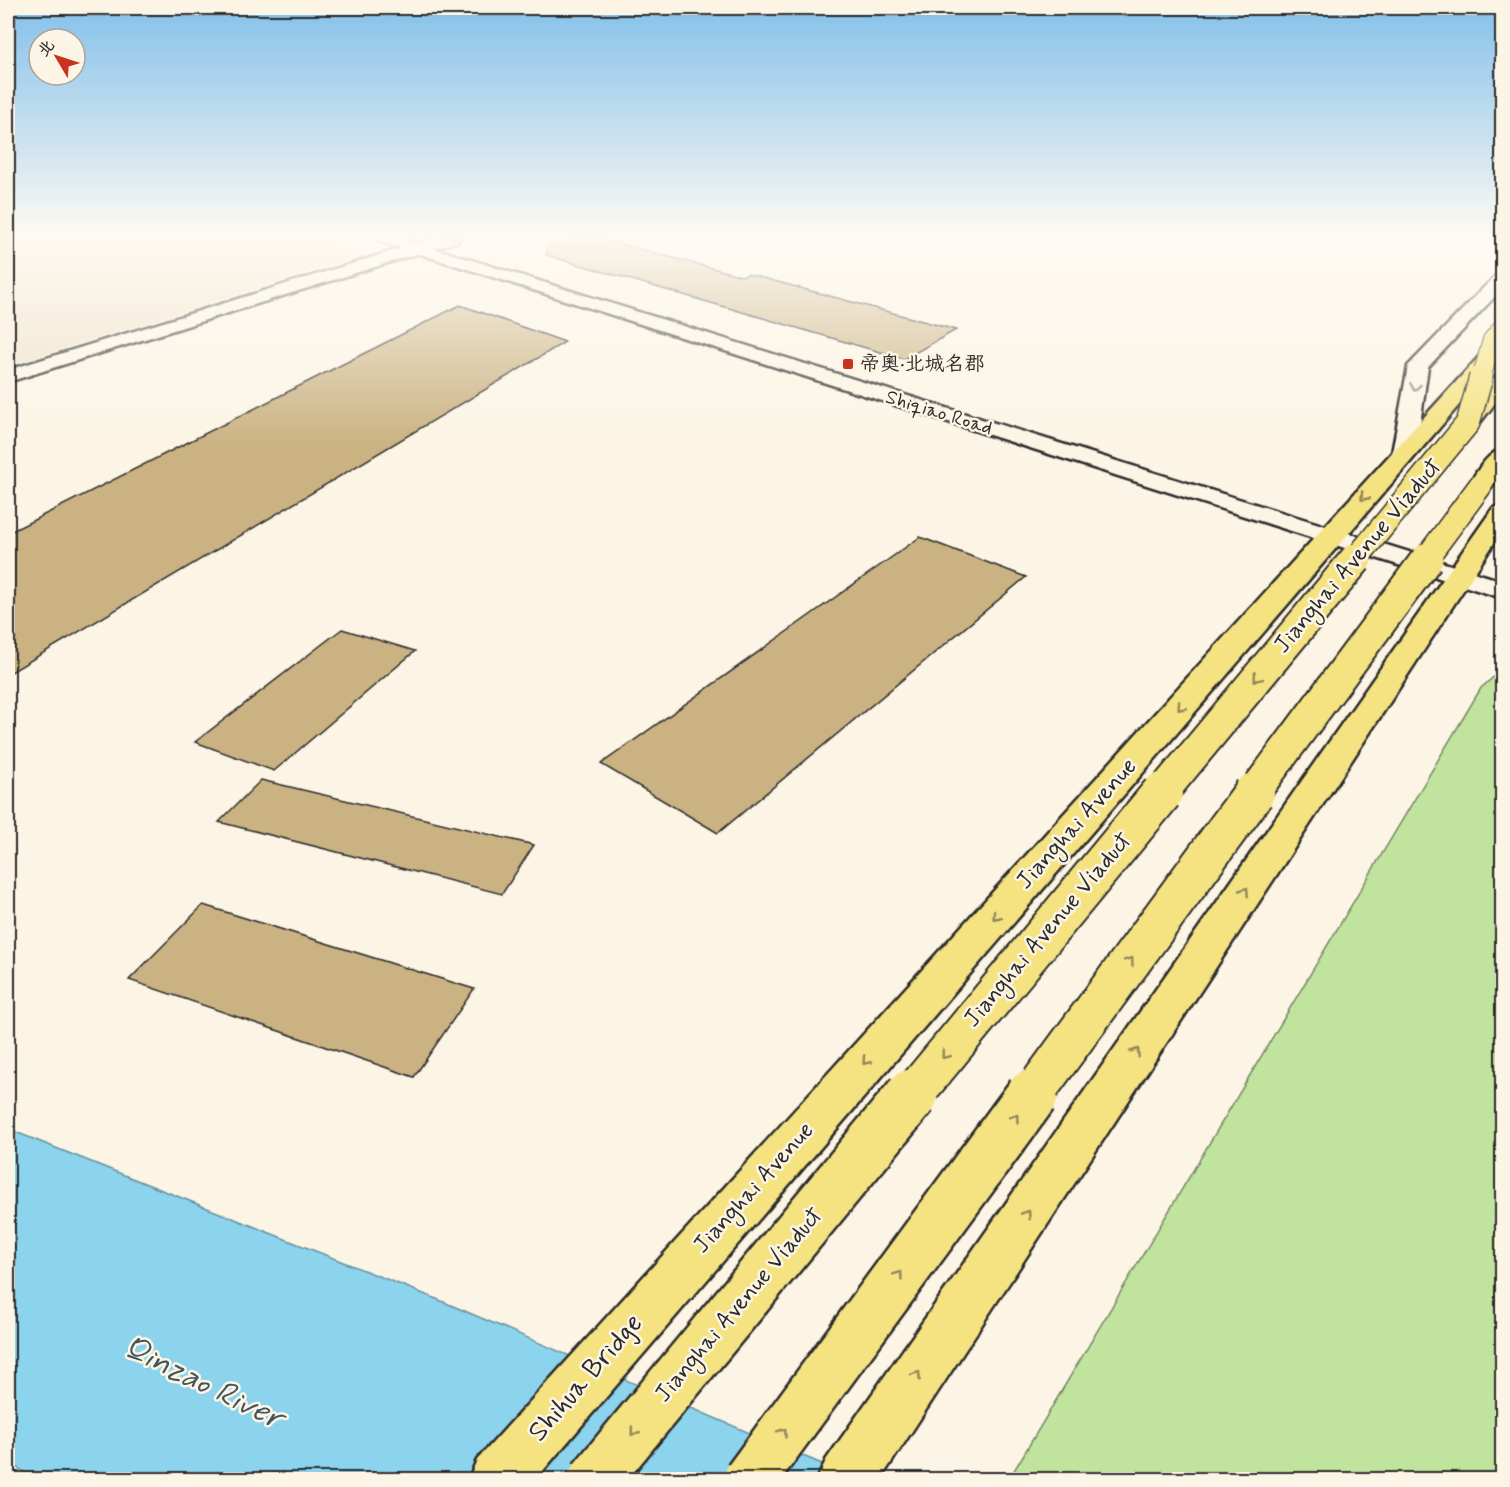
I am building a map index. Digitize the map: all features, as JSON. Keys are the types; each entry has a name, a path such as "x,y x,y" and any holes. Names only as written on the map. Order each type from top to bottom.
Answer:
{"main road":[{"path":"8,376 223,307"},
{"name":"Shiqiao Road","path":"624,307 1335,530 1477,572 1503,590"},
{"path":"1404,453 1418,366 1475,307"},
{"path":"1468,423 1492,340 1503,328"},
{"name":"Jianghai Avenue","path":"651,1305 1503,343"},
{"name":"Jianghai Avenue Viaduct","path":"594,1479 1503,381"},
{"path":"846,1479 1477,572 1497,495"},
{"name":"Jianghai Avenue Viaduct","path":"749,1479 1497,495"},
{"name":"Shihua Bridge","path":"497,1479 651,1305"}],"shaded area":[{"path":"8,307 196,307 8,366"}],"green space":[{"path":"1502,672 1502,1479 1009,1479 1481,688"}],"water":[{"name":"Qinzao River","path":"8,1129 439,1300 857,1479 37,1480 8,1462"}],"building":[{"path":"455,307 467,307 565,342 8,674 8,533"},
{"path":"726,307 872,307 956,330 904,359"},
{"path":"920,537 1026,577 718,833 601,764"},
{"path":"342,629 415,651 274,771 195,742"},
{"path":"261,780 534,845 502,894 219,822"},
{"path":"203,905 474,989 414,1077 129,980"}],"place":[{"name":"帝奥·北城名郡","path":"848,364"}]}
